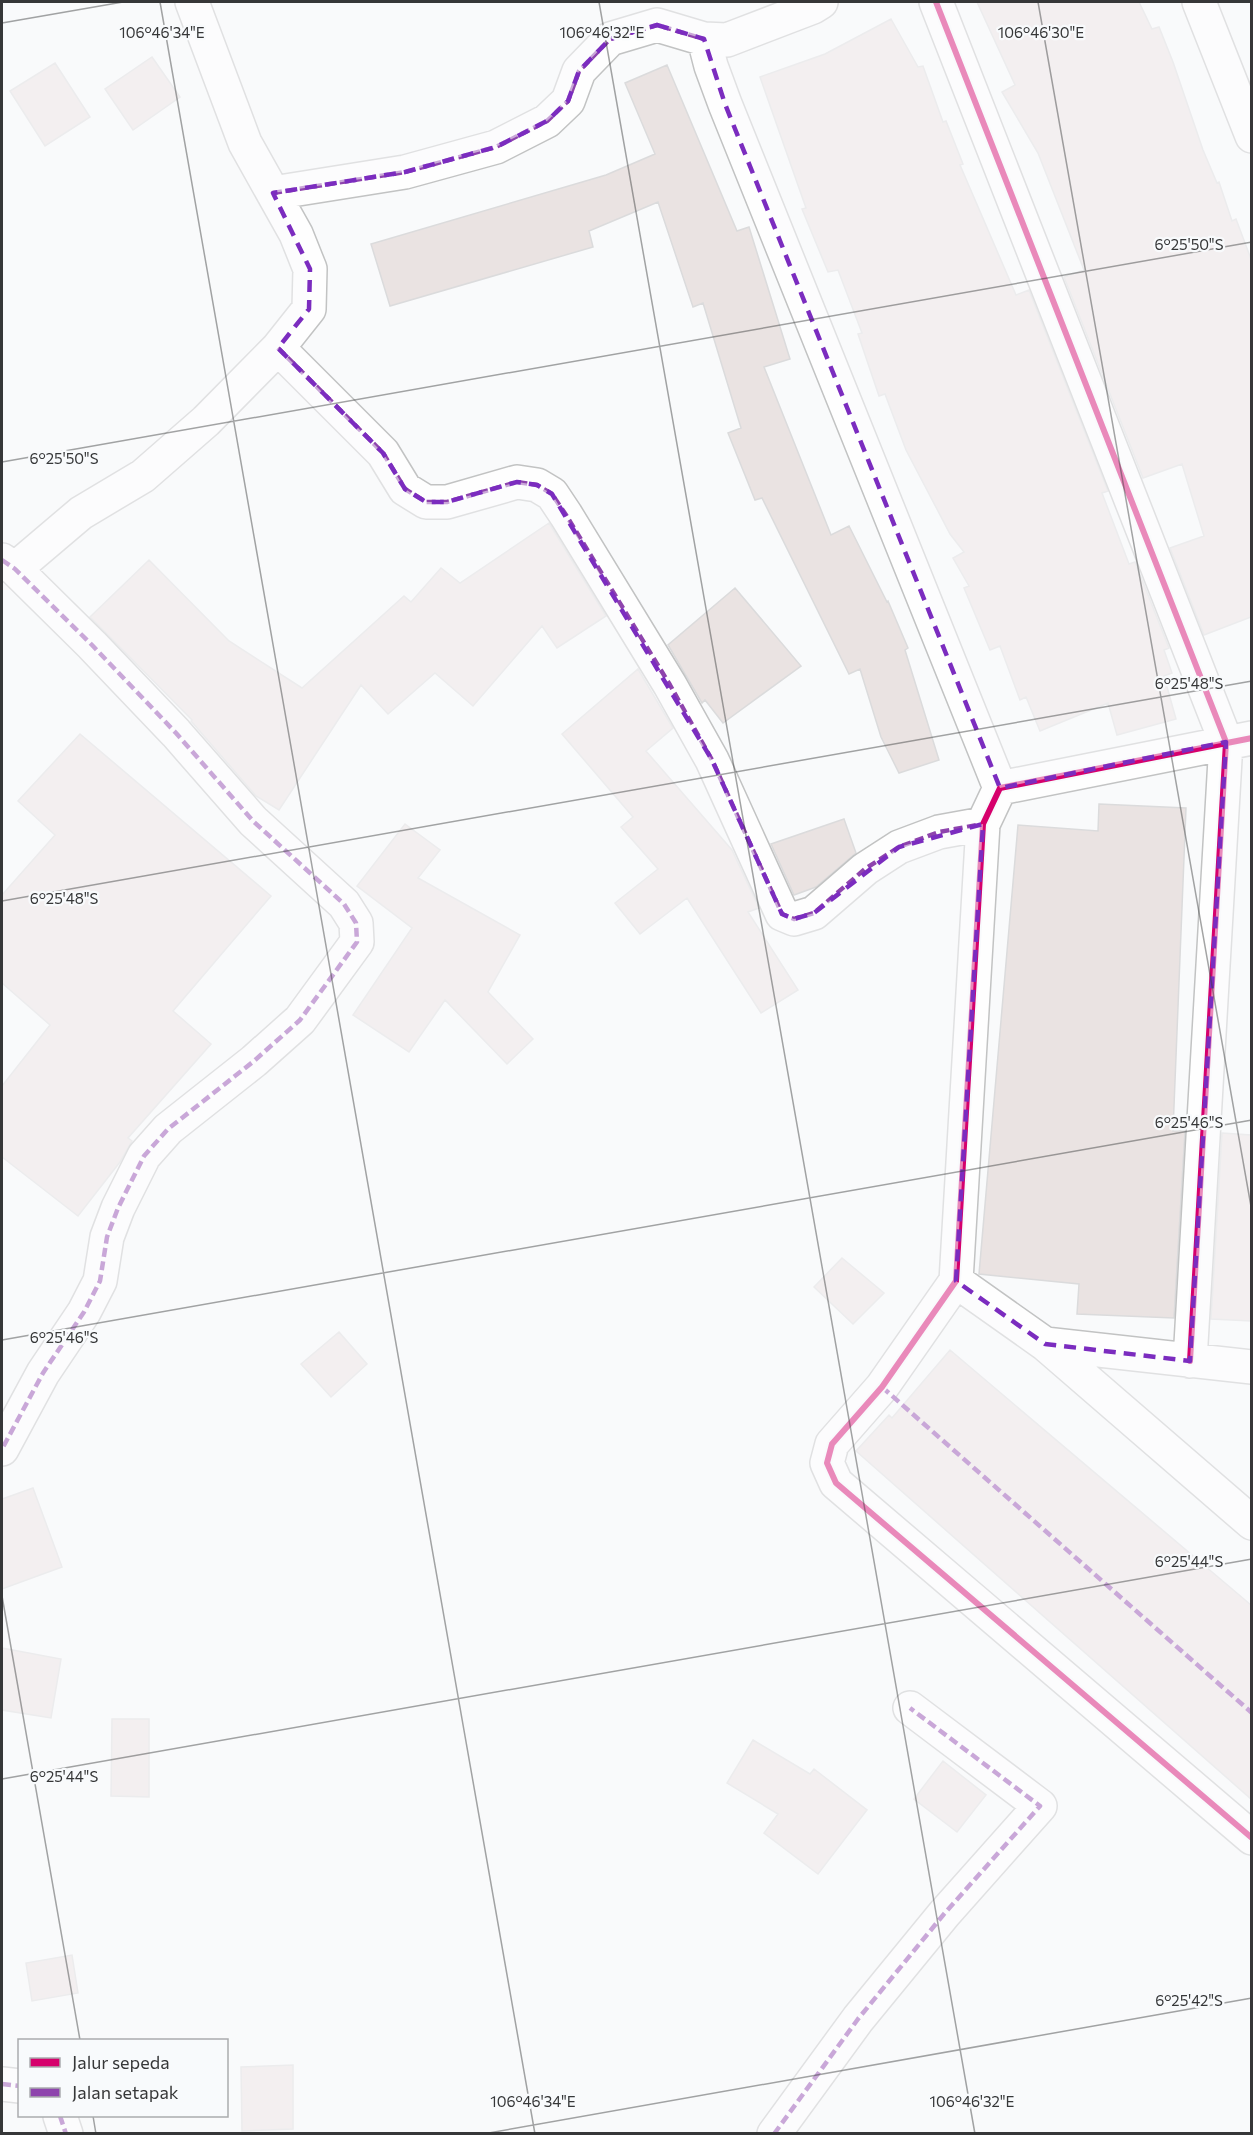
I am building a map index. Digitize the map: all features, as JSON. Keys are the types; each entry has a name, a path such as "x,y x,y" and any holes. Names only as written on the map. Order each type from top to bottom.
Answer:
{"street":[{"path":"2,1449 43,1373 84,1312 100,1281 107,1237 118,1208 144,1156 168,1130 254,1061 300,1020 357,942 356,923 344,904 253,820 176,733 92,645 8,565 81,513 143,476 206,421 278,348 309,309 310,269 296,234 245,143 192,2"},
{"path":"273,193 405,172 496,147 547,121 568,101 579,71 610,39 657,25 704,39 727,40 821,2"},
{"path":"936,2 1238,740 1190,1361"},
{"path":"1199,2 1251,136"},
{"path":"704,39 725,104 1000,788 983,824 956,1281 882,1387 832,1444 827,1463 836,1483 1251,1838"},
{"path":"278,348 383,453 405,489 426,501 447,502 517,482 537,485 552,494 670,685 706,751 782,914 794,920 814,913 865,869 899,847 939,832 983,824"},
{"path":"1000,788 1238,740"},
{"path":"956,1281 1046,1344 1251,1523"},
{"path":"1046,1344 1251,1367"},
{"path":"774,2133 858,2019 944,1914 1040,1806 910,1708"},
{"path":"2,2084 18,2086"},
{"path":"61,2117 66,2133"}],"highlighted area":[{"path":"657,25 704,39 725,104 1000,788 1226,742 1190,1361 1045,1344 956,1281 983,824 899,847 814,913 794,919 782,914 712,760 552,494 537,485 517,482 447,502 426,502 405,489 383,453 278,348 309,309 310,269 273,193 405,172 496,147 547,121 568,101 579,71 610,39"}],"building":[{"path":"977,2 1139,2 1152,29 1159,27 1203,150 1217,183 1219,182 1232,221 1236,219 1251,259 1251,617 1204,635 1170,548 1204,536 1182,464 1143,478 1064,277 1084,270 1038,153 1002,92 1015,85"},
{"path":"891,19 918,67 923,66 943,122 946,121 963,164 960,165 1016,295 1029,290 1108,491 1102,493 1129,564 1135,562 1169,648 1164,650 1172,673 1164,676 1176,719 1117,735 1108,703 1040,731 1026,697 1020,700 1000,646 990,650 964,588 969,586 953,558 964,552 950,534 906,450 885,394 879,396 858,334 862,333 838,270 828,272 802,209 806,208 760,77 825,54"},
{"path":"152,57 180,97 133,130 105,89"},
{"path":"55,63 90,117 45,146 10,91"},
{"path":"667,65 737,231 749,227 790,359 764,367 831,535 849,526 888,601 908,648 905,650 939,760 899,773 881,737 860,669 849,674 762,498 755,500 728,433 741,428 703,303 693,307 658,202 589,231 593,247 390,306 371,244 606,175 655,154 625,83"},
{"path":"549,523 606,616 557,648 542,626 473,706 435,673 388,714 361,685 279,810 256,796 192,720 90,617 149,560 229,641 302,688 404,596 411,602 441,568 460,583"},
{"path":"735,588 801,666 723,723 705,700 702,703 668,645"},
{"path":"638,669 673,728 646,751 732,850 759,908 748,912 798,990 761,1013 687,898 640,934 615,903 658,869 621,827 633,817 562,734"},
{"path":"80,734 271,896 173,1011 211,1044 128,1138 132,1141 120,1162 78,1216 2,1157 2,1086 50,1025 2,983 2,895 55,835 18,801"},
{"path":"1099,804 1186,808 1173,1131 1185,1131 1174,1318 1077,1314 1079,1284 979,1274 1018,825 1098,831"},
{"path":"844,819 856,853 816,887 794,895 771,844"},
{"path":"405,824 440,850 418,878 520,935 488,992 533,1039 507,1064 445,1000 409,1052 353,1015 412,928 357,886"},
{"path":"1222,1133 1251,1135 1251,1321 1211,1319"},
{"path":"842,1258 884,1293 853,1324 814,1287"},
{"path":"339,1332 367,1364 331,1397 301,1364"},
{"path":"950,1350 1251,1605 1251,1799 856,1451 889,1415 892,1418"},
{"path":"33,1488 62,1567 2,1589 2,1499"},
{"path":"2,1648 61,1659 51,1718 2,1710"},
{"path":"112,1719 149,1719 149,1797 111,1796"},
{"path":"753,1740 810,1774 814,1769 867,1810 818,1874 764,1833 778,1814 727,1783"},
{"path":"943,1761 986,1795 957,1832 914,1799"},
{"path":"72,1955 78,1993 32,2001 26,1963"},
{"path":"293,2065 293,2129 242,2131 241,2067"}],"marked path":[{"path":"273,193 405,172 496,147 547,121 568,101 579,71 610,39 657,25 704,39"},
{"path":"278,348 383,453 405,489 426,502 447,502 517,482 537,485 552,494 670,685 712,760 782,914 794,919 814,913 865,869 899,847 939,832 983,824"},
{"path":"2,560 15,569 92,645 176,733 253,821 344,904 356,923 357,942 300,1020 254,1061 168,1129 144,1156 118,1208 107,1237 100,1281 84,1312 43,1373 2,1449"},
{"path":"882,1387 1252,1713"},
{"path":"774,2134 858,2019 944,1914 1040,1806 910,1708"},
{"path":"2,2084 18,2086"},
{"path":"60,2117 66,2134"}],"cycle path":[{"path":"936,2 1226,742 1190,1361"},
{"path":"1252,738 1000,788 983,824 956,1281 882,1387 832,1444 827,1463 836,1483 1252,1838"}]}
